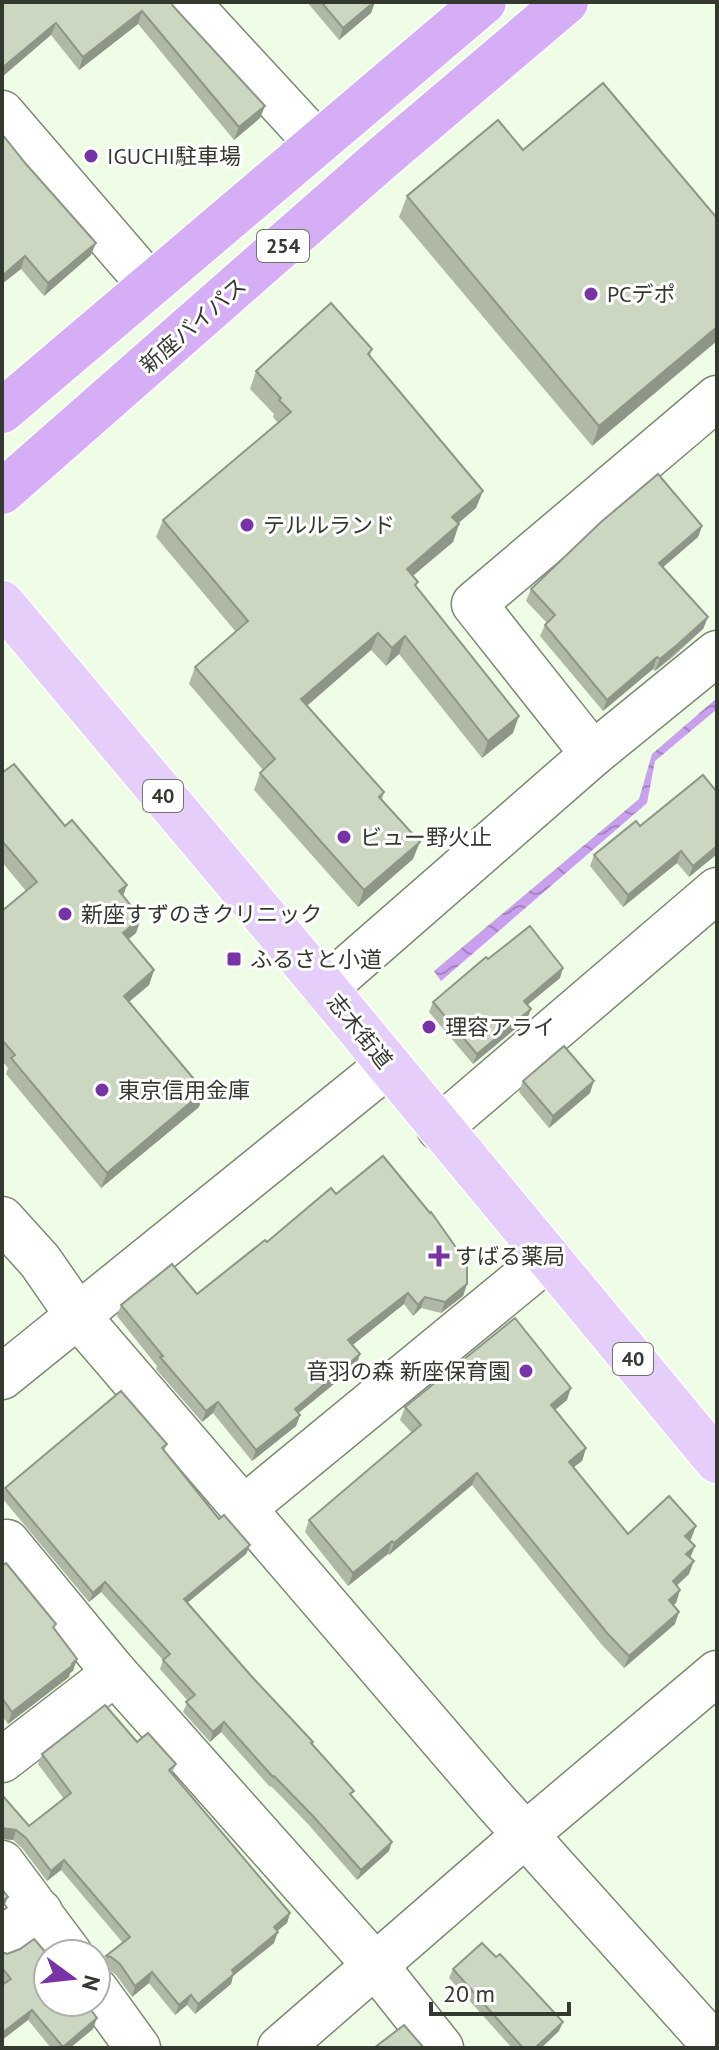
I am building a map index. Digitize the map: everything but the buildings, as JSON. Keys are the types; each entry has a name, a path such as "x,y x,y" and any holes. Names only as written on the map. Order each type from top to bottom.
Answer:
{"highway":[{"name":"254","path":"2,411 484,2"},
{"name":"新座バイパス","path":"2,492 566,2"}],"main road":[{"name":"志木街道","path":"2,603 717,1461"}],"street":[{"path":"187,2 317,143"},
{"path":"2,113 150,285"},
{"path":"593,754 474,604 717,398"},
{"path":"325,988 593,754 717,653"},
{"path":"439,1128 717,891"},
{"path":"2,1377 388,1065"},
{"path":"2,1219 40,1261 78,1316 525,1835 717,2048"},
{"path":"244,1508 548,1258"},
{"path":"2,1544 7,1542 115,1673 375,1965 441,2048"},
{"path":"2,1760 115,1673"},
{"path":"280,2048 717,1673"},
{"path":"2,1863 59,1938"},
{"path":"2,1939 40,1912"},
{"path":"112,2012 138,2048"}],"water":[{"path":"717,698 717,709 655,761 647,803 441,981 434,971 639,799 652,754"}],"place":[{"name":"IGUCHI駐車場","path":"91,156"},
{"name":"PCデポ","path":"591,294"},
{"name":"テルルランド","path":"247,525"},
{"name":"ビュー野火止","path":"344,837"},
{"name":"新座すずのきクリニック","path":"65,914"},
{"name":"ふるさと小道","path":"234,959"},
{"name":"理容アライ","path":"429,1027"},
{"name":"東京信用金庫","path":"102,1090"},
{"name":"すばる薬局","path":"439,1256"},
{"name":"音羽の森 新座保育園","path":"526,1371"}]}
